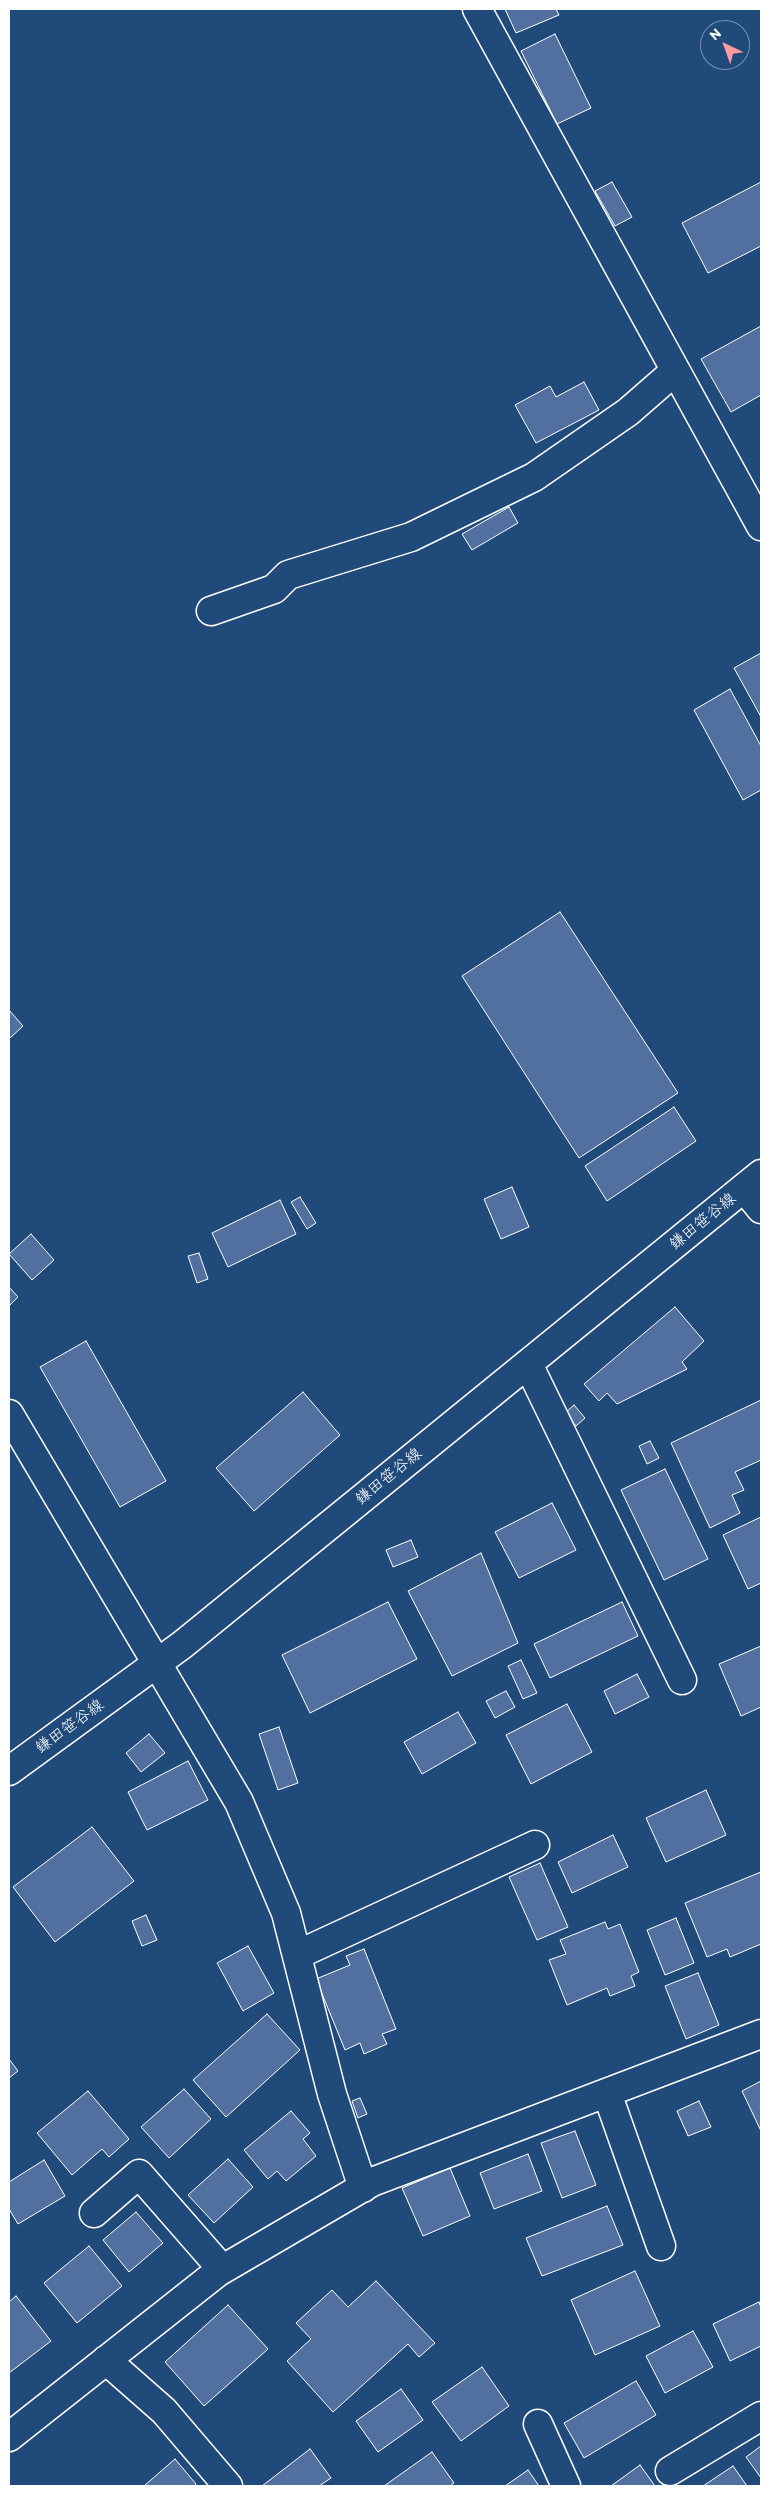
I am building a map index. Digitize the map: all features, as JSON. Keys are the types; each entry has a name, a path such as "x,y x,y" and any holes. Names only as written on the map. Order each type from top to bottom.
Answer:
{"street":[{"path":"477,9 761,526"},
{"path":"211,611 274,589 288,575 411,537 534,477 628,412 675,370"},
{"path":"753,1181 761,1208"},
{"name":"鎌田笹谷線","path":"9,1771 157,1663 753,1181"},
{"path":"528,1364 682,1680"},
{"path":"9,1414 239,1802 286,1913 332,2094 363,2188"},
{"path":"297,1955 534,1844"},
{"path":"9,2437 222,2269 372,2182 761,2034"},
{"path":"607,2093 661,2246"},
{"path":"94,2213 139,2174 222,2269"},
{"path":"106,2360 164,2411 228,2486"},
{"path":"670,2471 761,2416"},
{"path":"538,2424 566,2486"}],"building":[{"path":"505,9 556,9 559,15 516,33"},
{"path":"555,34 591,108 557,124 521,51"},
{"path":"612,182 632,217 615,226 595,191"},
{"path":"761,182 761,246 708,273 682,223"},
{"path":"761,326 761,395 731,412 701,359"},
{"path":"584,382 599,410 536,443 515,405 550,386 556,397"},
{"path":"509,507 518,523 472,550 462,534"},
{"path":"761,653 761,717 734,668"},
{"path":"730,689 761,746 761,790 743,800 694,710"},
{"path":"560,912 678,1093 579,1158 462,976"},
{"path":"9,1010 23,1026 9,1039"},
{"path":"674,1107 696,1141 607,1201 585,1166"},
{"path":"512,1187 529,1227 501,1239 484,1199"},
{"path":"300,1197 316,1223 307,1229 291,1202"},
{"path":"280,1200 296,1234 228,1267 212,1233"},
{"path":"31,1234 54,1260 32,1280 9,1254"},
{"path":"199,1253 208,1279 197,1283 188,1256"},
{"path":"9,1287 18,1297 9,1306"},
{"path":"675,1307 704,1341 682,1362 687,1369 617,1404 607,1393 599,1401 584,1384"},
{"path":"86,1341 166,1481 120,1507 40,1367"},
{"path":"303,1392 340,1435 254,1511 216,1468"},
{"path":"761,1400 761,1460 735,1472 744,1490 732,1495 740,1513 710,1528 671,1443"},
{"path":"574,1405 585,1418 576,1426 565,1413"},
{"path":"650,1441 659,1458 647,1464 639,1446"},
{"path":"665,1469 708,1559 664,1580 621,1490"},
{"path":"552,1503 576,1550 519,1578 495,1532"},
{"path":"761,1517 761,1583 748,1589 723,1535"},
{"path":"411,1540 418,1557 393,1567 386,1550"},
{"path":"481,1553 518,1643 452,1676 408,1591"},
{"path":"388,1602 417,1659 310,1713 282,1655"},
{"path":"622,1602 638,1636 550,1678 534,1644"},
{"path":"761,1646 761,1707 741,1716 719,1664"},
{"path":"521,1660 537,1693 523,1699 508,1666"},
{"path":"637,1674 649,1697 615,1714 604,1691"},
{"path":"506,1691 515,1707 495,1718 486,1701"},
{"path":"567,1704 592,1752 531,1784 506,1735"},
{"path":"458,1712 476,1743 422,1774 404,1742"},
{"path":"279,1727 298,1783 278,1790 259,1734"},
{"path":"149,1734 165,1753 141,1772 126,1753"},
{"path":"188,1761 208,1800 147,1830 128,1792"},
{"path":"706,1790 726,1835 666,1862 646,1818"},
{"path":"92,1827 134,1881 55,1942 13,1887"},
{"path":"613,1835 628,1867 572,1893 558,1862"},
{"path":"540,1863 568,1927 537,1940 509,1877"},
{"path":"761,1872 761,1944 730,1957 727,1949 707,1957 685,1903"},
{"path":"146,1915 157,1940 142,1946 132,1921"},
{"path":"676,1918 694,1963 665,1975 647,1930"},
{"path":"605,1922 608,1929 620,1924 639,1972 631,1976 635,1986 610,1996 607,1988 567,2005 549,1960 566,1954 560,1940"},
{"path":"248,1946 274,1993 243,2011 217,1963"},
{"path":"364,1949 396,2029 382,2034 387,2044 364,2054 360,2043 345,2050 316,1979 350,1965 346,1956"},
{"path":"698,1973 719,2025 686,2039 665,1986"},
{"path":"267,2014 300,2050 226,2117 193,2080"},
{"path":"9,2059 18,2071 9,2078"},
{"path":"761,2081 761,2131 742,2091"},
{"path":"184,2089 211,2119 169,2158 141,2127"},
{"path":"88,2091 129,2139 109,2157 102,2149 72,2175 37,2133"},
{"path":"360,2098 367,2114 358,2118 352,2101"},
{"path":"699,2101 711,2127 688,2136 677,2111"},
{"path":"291,2111 310,2133 303,2139 316,2156 286,2181 277,2171 268,2179 244,2150"},
{"path":"575,2131 596,2185 562,2198 541,2143"},
{"path":"528,2154 542,2191 494,2209 480,2173"},
{"path":"228,2159 253,2187 214,2223 188,2195"},
{"path":"44,2160 65,2196 18,2224 9,2209 9,2182"},
{"path":"450,2168 470,2216 423,2236 402,2188"},
{"path":"607,2206 623,2245 542,2276 526,2238"},
{"path":"136,2212 163,2243 129,2272 103,2240"},
{"path":"89,2246 122,2286 77,2323 44,2283"},
{"path":"635,2271 660,2326 595,2355 571,2300"},
{"path":"376,2281 435,2343 419,2357 408,2344 333,2412 287,2361 311,2339 296,2323 332,2290 348,2307"},
{"path":"16,2296 51,2341 9,2373 9,2302"},
{"path":"759,2302 761,2308 761,2346 730,2361 713,2324"},
{"path":"228,2305 268,2349 204,2406 165,2362"},
{"path":"693,2331 713,2367 665,2393 646,2356"},
{"path":"482,2367 509,2406 461,2441 432,2402"},
{"path":"636,2381 656,2415 584,2458 564,2423"},
{"path":"401,2389 423,2420 378,2452 356,2421"},
{"path":"761,2446 761,2478 746,2457"},
{"path":"310,2449 331,2478 319,2486 262,2486"},
{"path":"432,2452 454,2483 450,2486 384,2486"},
{"path":"175,2459 196,2484 194,2486 144,2486"},
{"path":"640,2465 655,2486 611,2486"},
{"path":"733,2466 747,2486 703,2486"},
{"path":"528,2470 539,2486 505,2486"}]}
